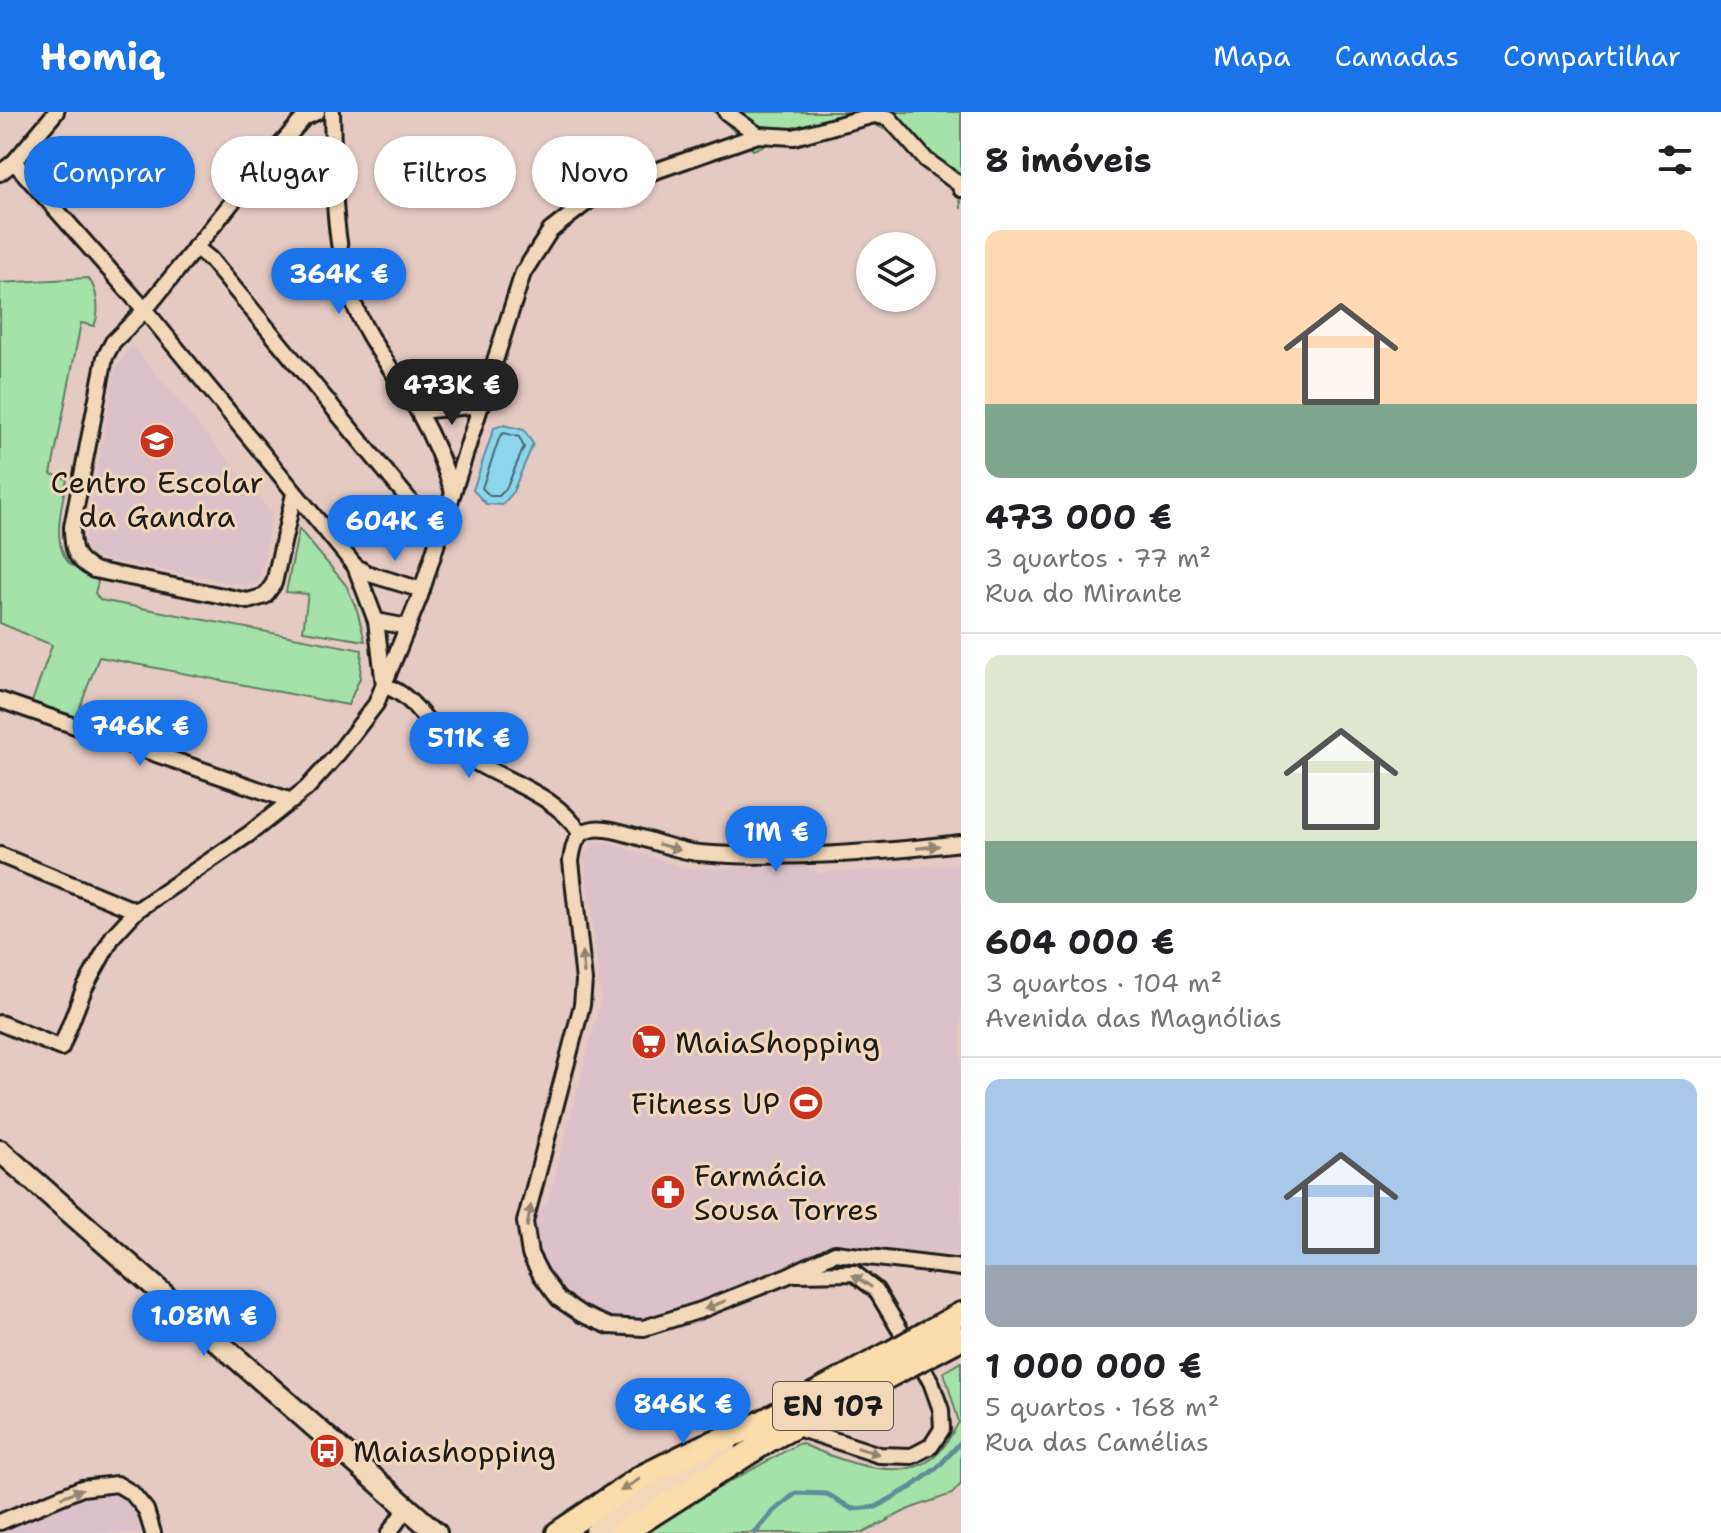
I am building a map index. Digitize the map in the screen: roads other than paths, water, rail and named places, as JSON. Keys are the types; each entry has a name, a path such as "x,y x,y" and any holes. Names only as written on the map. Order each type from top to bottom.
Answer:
{"main road":[{"path":"0,1151 436,1533"},
{"name":"EN 107","path":"595,1533 639,1501 931,1342 961,1314"},
{"name":"EN 107","path":"931,1342 961,1338"},
{"name":"EN 107","path":"558,1533 643,1476 704,1446 794,1427 894,1362"},
{"name":"EN 107","path":"623,1533 760,1434"}],"street":[{"path":"0,173 14,162 56,112"},
{"path":"294,494 274,583 265,596 248,601 94,570 81,563 72,544 72,527 105,357 113,342 145,310 304,118 317,112"},
{"path":"332,112 340,244 351,296 375,344 418,411 442,458 453,492"},
{"path":"726,112 758,135"},
{"path":"0,1023 61,1048 84,989 113,936 136,911 292,801 358,729 384,686 422,590 523,273 550,231 604,189 758,135 794,137 874,115 890,115 926,160 959,184 961,189"},
{"path":"14,162 145,310 355,566 366,573 422,590"},
{"path":"195,247 210,259 439,536"},
{"path":"418,411 482,405"},
{"path":"355,566 376,621 384,686"},
{"path":"376,621 408,627"},
{"path":"384,686 397,689 449,744 503,777 542,795 587,831"},
{"path":"0,700 292,801"},
{"path":"961,843 912,849 786,855 679,850 609,830 587,831 574,842 571,861 581,937 582,1005 525,1222 530,1254 559,1299 581,1314 609,1326 644,1328 701,1310 835,1253 961,1268"},
{"path":"0,855 136,911"},
{"path":"787,1276 810,1272 854,1273 876,1290 931,1382 941,1410 942,1429 931,1446 912,1456 879,1455 794,1427"},
{"path":"0,1522 82,1488 117,1484 132,1493 146,1510 153,1533"},
{"path":"389,1533 408,1506"}],"water":[{"path":"503,425 524,430 533,444 512,494 502,505 486,504 473,490 494,428"}],"waterway":[{"path":"755,1533 773,1512 796,1493 827,1494 852,1509 876,1507 913,1486 938,1467 961,1442"}],"place":[{"name":"Centro Escolar da Gandra","path":"157,441"},
{"name":"MaiaShopping","path":"649,1042"},
{"name":"Fitness UP","path":"806,1103"},
{"name":"Farmácia Sousa Torres","path":"668,1192"},
{"name":"Maiashopping","path":"327,1451"}]}
